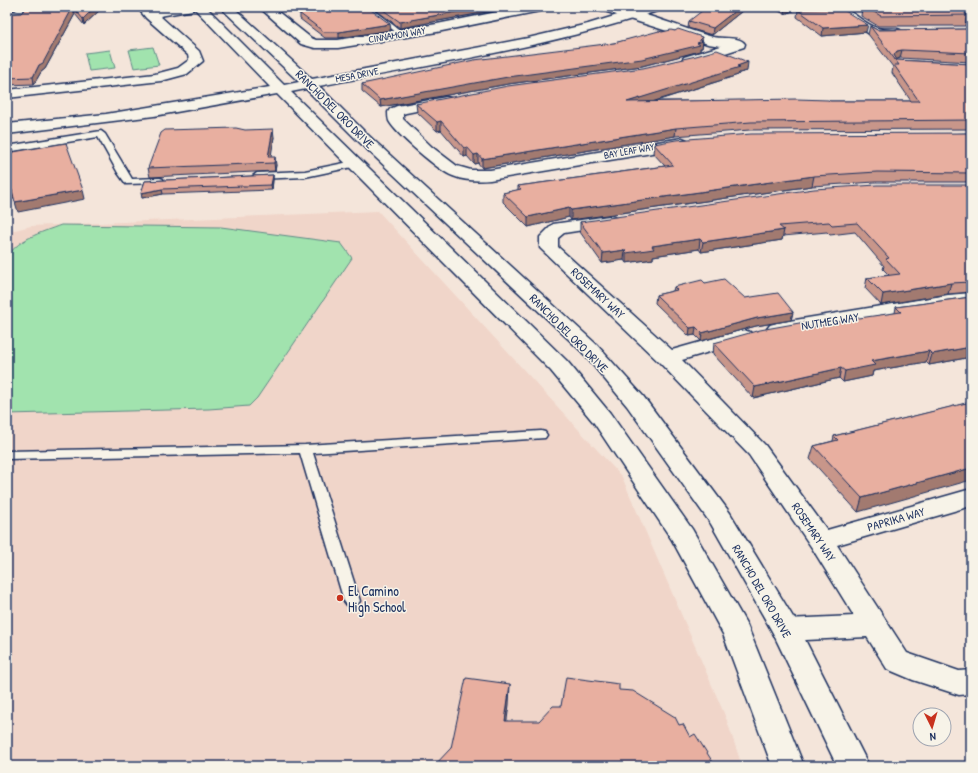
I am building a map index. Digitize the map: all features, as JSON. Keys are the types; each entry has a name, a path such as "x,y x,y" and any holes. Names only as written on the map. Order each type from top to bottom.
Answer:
{"main road":[{"path":"7,15 18,15 28,7"},
{"path":"146,11 189,7"},
{"name":"RANCHO DEL ORO DRIVE","path":"199,7 354,164 559,366 602,418 682,536 737,633 788,766"},
{"path":"210,7 239,18"},
{"name":"RANCHO DEL ORO DRIVE","path":"226,7 362,137 589,348 635,401 721,519 786,630 852,766"},
{"name":"CINNAMON WAY","path":"265,7 306,41 315,44 338,44 402,34 540,7"},
{"path":"834,7 875,32 907,33"},
{"path":"959,7 971,16"},
{"path":"630,9 713,41 739,44 676,63"},
{"name":"MESA DRIVE","path":"304,80 521,34 630,9"},
{"name":"MESA DRIVE","path":"7,129 160,110 277,85 540,39 630,9"},
{"path":"7,94 155,78 176,74 190,68 196,61 194,54 146,11"},
{"name":"MESA DRIVE","path":"7,118 277,85"},
{"name":"BAY LEAF WAY","path":"462,98 402,109 395,112 396,120 418,143 451,170 475,176 674,143 697,142"},
{"name":"ROSEMARY WAY","path":"630,218 559,228 549,237 549,248 668,358 757,450 821,541 876,626 896,661 923,672 960,683 971,682"},
{"name":"NUTMEG WAY","path":"668,358 756,333 940,302 971,299"},
{"name":"PAPRIKA WAY","path":"821,541 971,497"},
{"path":"786,630 876,626"}],"lane":[{"path":"365,7 402,34"},
{"path":"7,149 101,134 122,173 129,182 167,181"},
{"path":"244,177 305,174 354,164"},
{"path":"7,455 305,449 541,435"},
{"path":"305,449 352,600"}],"shaded area":[{"name":"El Camino High School","path":"378,211 622,477 726,718 742,766 7,766 7,232 31,226"}],"green space":[{"path":"153,47 159,65 134,68 129,50"},
{"path":"110,50 115,68 89,71 85,53"},
{"path":"61,225 221,227 341,243 352,258 257,398 249,406 209,409 7,414 7,260 15,247 22,242"}],"building":[{"path":"27,7 73,7 43,63 39,65 33,77 7,78 7,14 21,13"},
{"path":"73,7 95,7 83,19"},
{"path":"297,7 367,7 390,24 339,32 324,32 299,13 305,12"},
{"path":"379,7 483,7 400,22"},
{"path":"707,7 740,7 713,28 689,21"},
{"path":"865,7 959,7 967,15 881,16"},
{"path":"842,9 868,25 823,28 798,10"},
{"path":"870,26 877,30 971,29 971,53 902,50 897,51 894,55 897,60 971,64 971,120 751,122 676,128 482,159 478,154 474,155 467,147 464,148 441,121 437,122 416,104 508,86 643,68 717,50 748,62 737,66 740,67 627,102 796,99 830,101 919,101 894,65 899,65"},
{"path":"678,29 702,37 699,40 703,41 697,43 700,45 642,59 508,77 380,100 362,84 474,60 614,43 659,31 675,31"},
{"path":"236,128 245,130 273,129 268,157 275,157 274,163 148,168 161,133 165,130"},
{"path":"971,133 971,173 877,172 814,176 571,210 569,208 528,217 503,193 521,189 518,186 673,165 654,144 676,140 751,134"},
{"path":"66,143 83,190 15,202 12,190 9,190 7,186 7,153"},
{"path":"273,175 271,185 162,189 141,193 145,181"},
{"path":"877,185 971,185 971,282 951,283 883,294 867,278 900,274 886,259 889,258 857,223 832,225 829,222 779,226 784,230 703,242 700,239 652,246 654,249 626,253 625,250 603,253 580,222 814,189"},
{"path":"724,279 745,298 778,293 793,312 757,318 702,333 696,327 690,328 656,295 677,290 674,287 702,280 705,283"},
{"path":"971,297 971,347 932,354 929,351 871,361 875,365 845,371 841,368 755,387 714,343 760,330 805,322 809,328 852,319 901,312 896,307"},
{"path":"971,402 971,468 862,498 814,446 838,440 834,436"},
{"path":"566,677 619,684 619,690 633,691 675,717 679,725 683,724 690,737 695,734 714,764 709,766 434,766 451,748 466,678 510,684 505,721 539,721 553,706 561,706"}],"place":[{"name":"El Camino High School","path":"340,598"}]}
